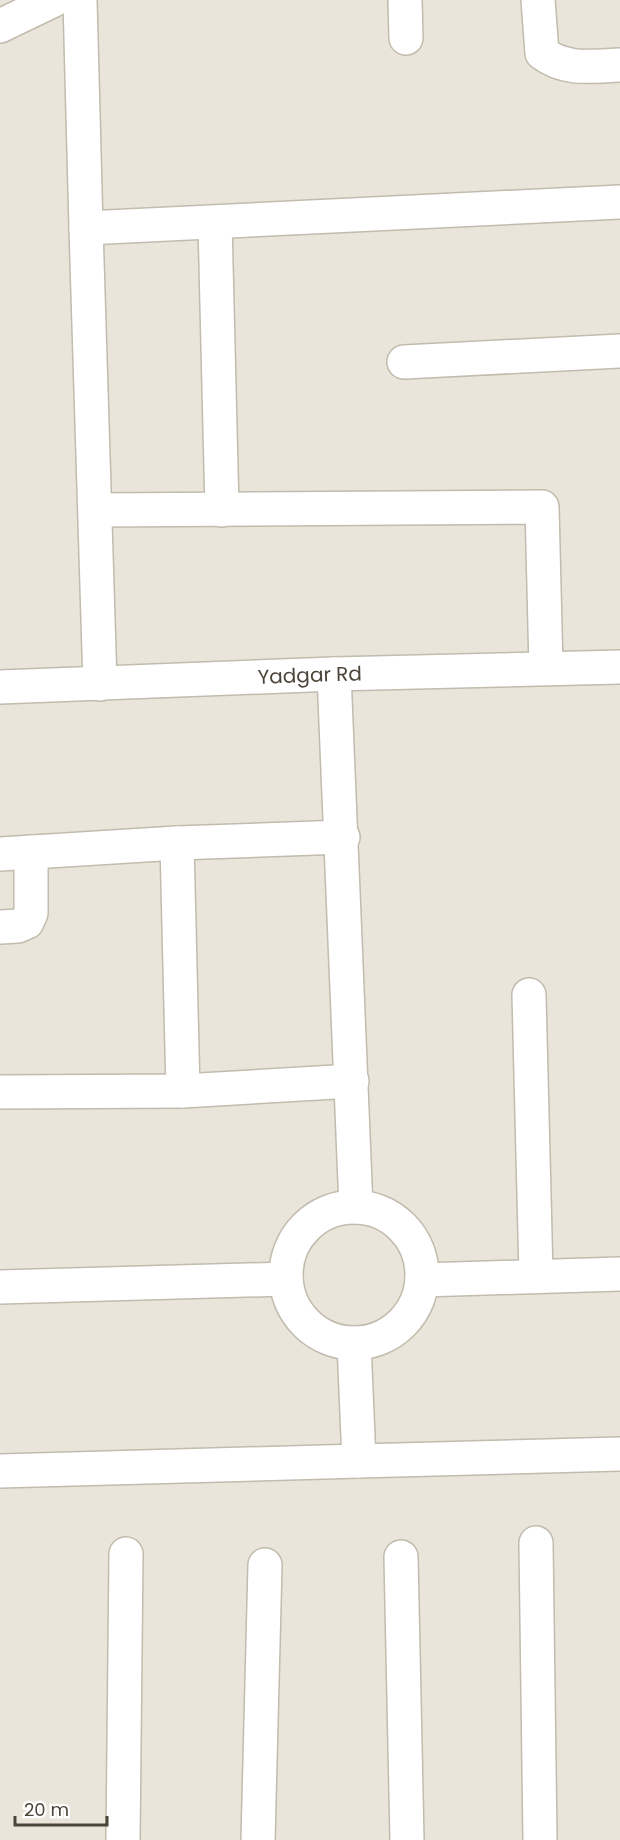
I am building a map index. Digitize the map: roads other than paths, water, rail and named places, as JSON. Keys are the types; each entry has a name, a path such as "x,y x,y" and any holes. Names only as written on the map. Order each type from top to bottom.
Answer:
{"street":[{"path":"0,26 54,0"},
{"path":"80,0 100,684"},
{"path":"405,0 406,38"},
{"path":"538,0 542,54 556,64 573,67 620,65"},
{"path":"86,228 620,202"},
{"path":"214,223 222,510"},
{"path":"404,362 620,351"},
{"path":"96,510 542,507 546,668"},
{"name":"Yadgar Rd","path":"0,687 334,674 620,667"},
{"path":"334,674 343,837 356,1207"},
{"path":"0,927 18,926 27,922 31,913 15,853 177,843 343,837"},
{"path":"177,843 183,1091"},
{"path":"528,995 536,1275"},
{"path":"0,1092 183,1091 352,1081"},
{"path":"356,1207 378,1211 396,1222 411,1238 420,1258 422,1280 412,1308 392,1331 374,1340 354,1343 334,1340 315,1331 300,1317 290,1299 286,1279 288,1256 298,1236 314,1220 334,1209 356,1207"},
{"path":"422,1280 620,1274"},
{"path":"0,1287 286,1279"},
{"path":"354,1343 359,1461"},
{"path":"0,1471 620,1455"},
{"path":"536,1543 540,1840"},
{"path":"123,1840 126,1554"},
{"path":"401,1557 407,1840"},
{"path":"258,1840 265,1565"}]}
